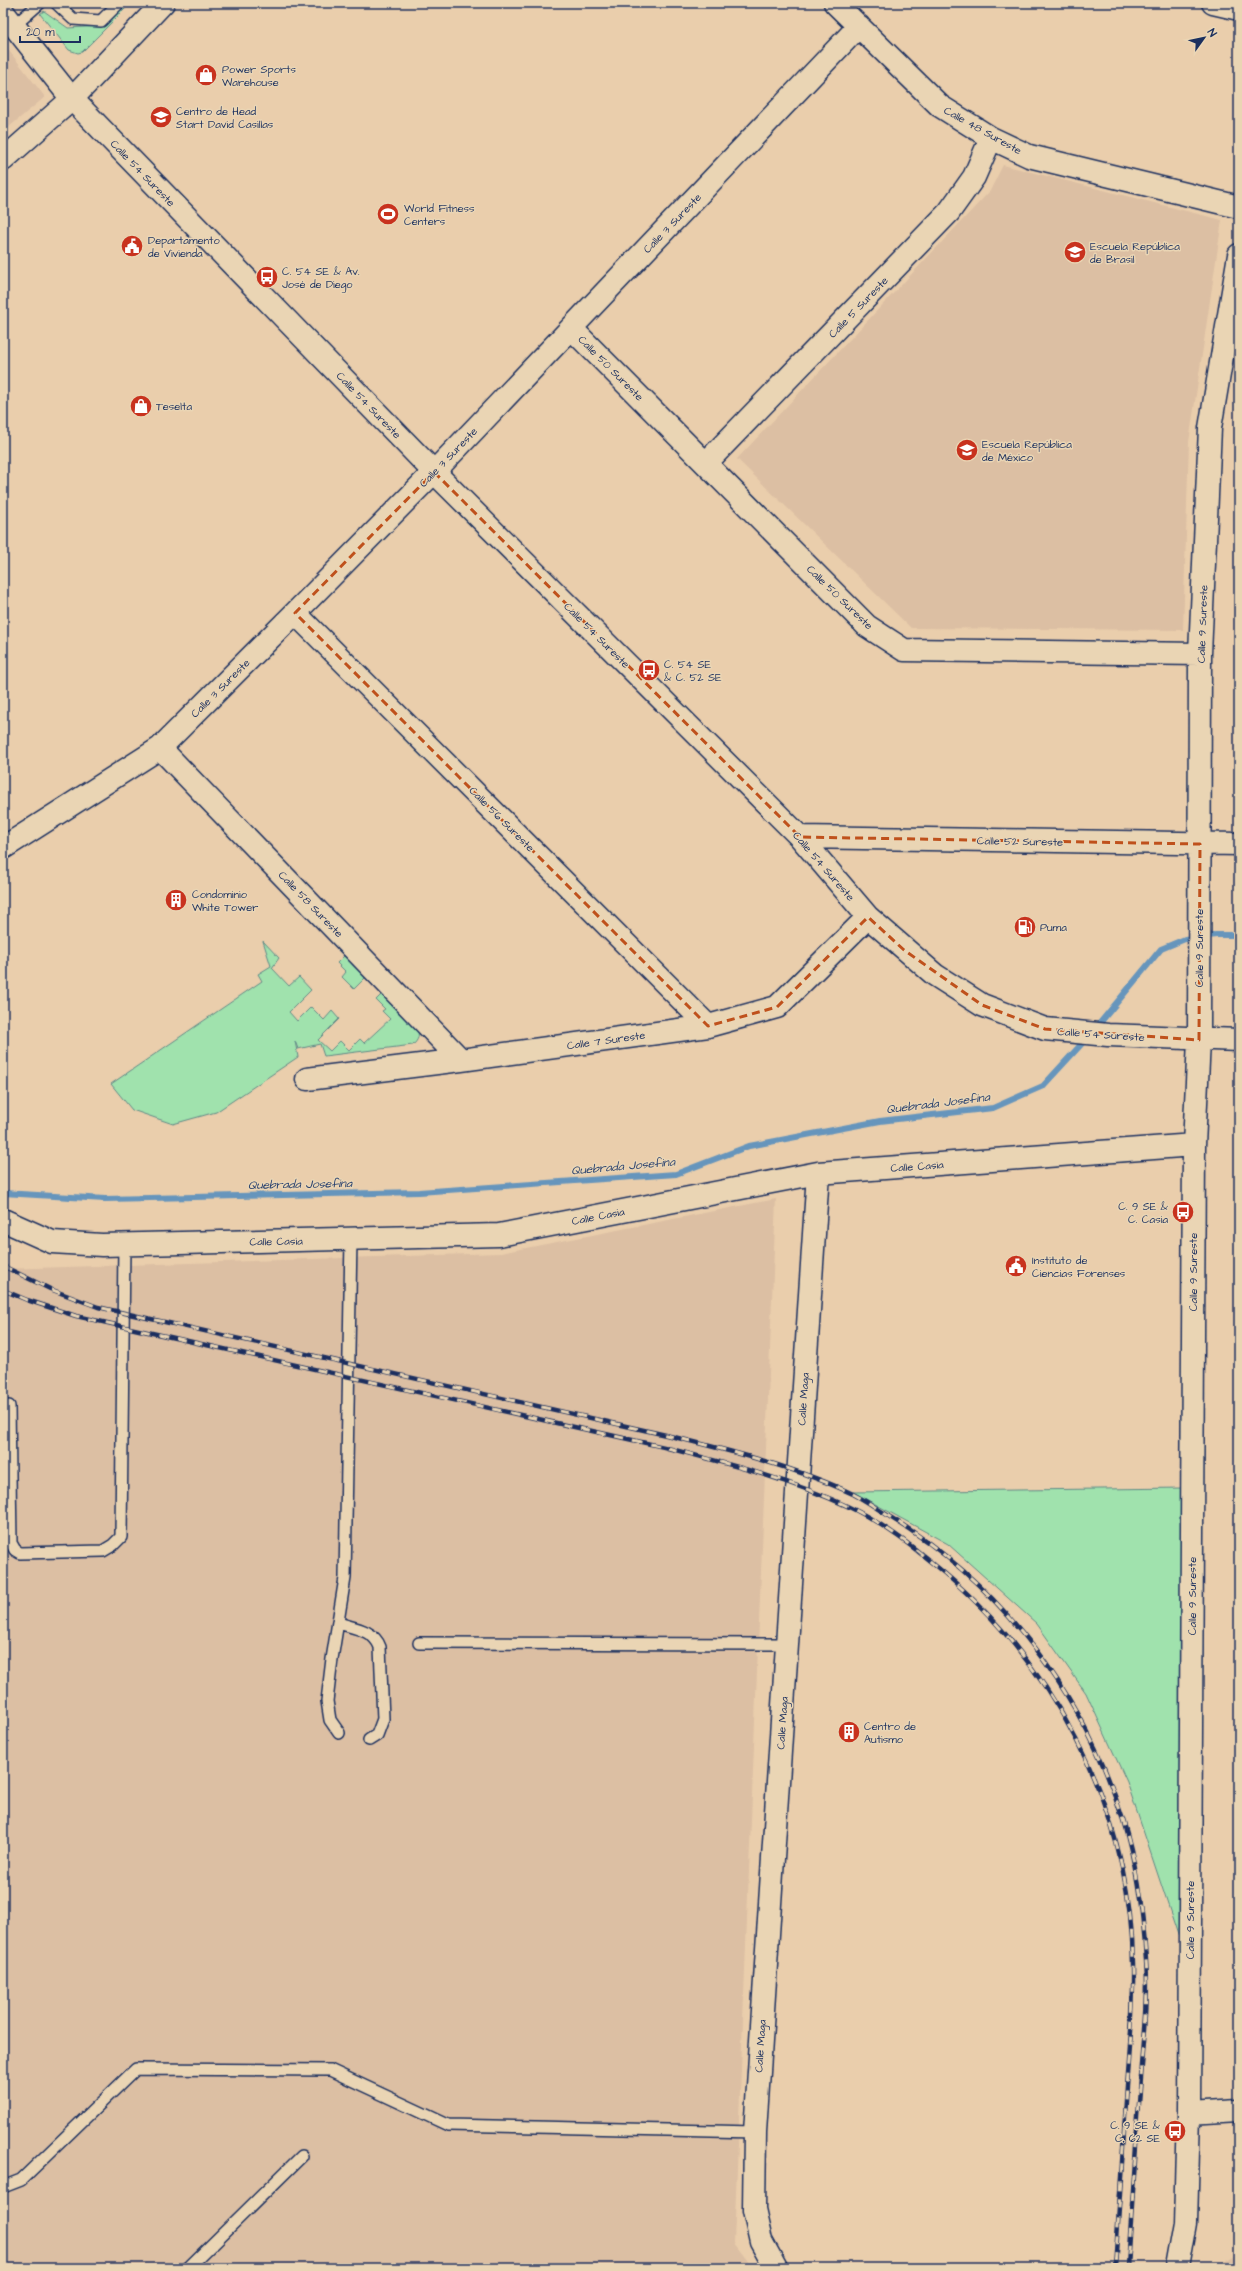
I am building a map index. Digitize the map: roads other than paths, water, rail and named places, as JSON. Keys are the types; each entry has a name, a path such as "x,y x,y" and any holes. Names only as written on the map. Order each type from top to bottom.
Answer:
{"street":[{"path":"3,160 72,99 163,3"},
{"name":"Calle 48 Sureste","path":"835,3 940,106 991,138 1028,156 1239,207"},
{"path":"1213,3 1239,9"},
{"name":"Calle 54 Sureste","path":"8,19 72,99 434,472 800,837 868,917 935,975 982,1005 1045,1029 1108,1035 1199,1040 1239,1040"},
{"name":"Calle 3 Sureste","path":"3,848 160,748 296,613 434,472 859,26"},
{"name":"Calle 5 Sureste","path":"706,463 949,212 974,177 991,138"},
{"name":"Calle 9 Sureste","path":"1178,2268 1186,2223 1189,2114 1194,1145 1199,1040 1198,924 1200,844 1200,654 1210,428 1239,255"},
{"name":"Calle 50 Sureste","path":"572,328 867,626 904,650 1200,654"},
{"name":"Calle 56 Sureste","path":"296,613 708,1026"},
{"name":"Calle 58 Sureste","path":"160,748 461,1060"},
{"name":"Calle 52 Sureste","path":"800,837 1239,844"},
{"name":"Calle 7 Sureste","path":"307,1079 461,1060 708,1026 777,1007 868,917"},
{"name":"Calle Casia","path":"3,1220 52,1242 124,1244 499,1235 818,1173 1194,1145"},
{"name":"Calle Maga","path":"776,2268 761,2241 754,2210 754,2132 818,1173"},
{"path":"1189,2114 1239,2111"}],"lane":[{"path":"8,19 40,3"},
{"path":"56,3 73,19 101,21 119,3"},
{"path":"339,1733 330,1720 328,1701 345,1578 351,1239"},
{"path":"9,1406 11,1544 15,1550 20,1553 103,1551 113,1546 121,1537 124,1244"},
{"path":"338,1624 367,1632 385,1646 383,1719 377,1735 369,1740"},
{"path":"419,1643 787,1644"},
{"path":"3,2187 20,2180 136,2069 330,2070 448,2124 754,2132"},
{"path":"188,2268 302,2156"}],"waterway":[{"name":"Quebrada Josefina","path":"1095,1029 1161,949 1185,939 1216,935 1239,935"},
{"name":"Quebrada Josefina","path":"3,1193 105,1199 419,1192 676,1174 749,1146 880,1121 993,1108 1043,1086 1088,1037"}],"railway":[{"path":"3,1266 50,1289 98,1307 666,1435 785,1467 831,1484 862,1499 930,1544 968,1575 1002,1610 1034,1647 1062,1687 1086,1730 1107,1774 1123,1820 1132,1854 1139,1889 1143,1924 1147,1989 1128,2268"},
{"path":"3,1290 27,1300 76,1316 664,1447 757,1472 825,1496 847,1506 891,1531 931,1562 974,1601 1013,1644 1048,1690 1077,1740 1100,1793 1118,1849 1129,1906 1133,1964 1133,1995 1115,2268"}],"place":[{"name":"Power Sports Warehouse","path":"206,75"},
{"name":"Centro de Head Start David Casillas","path":"161,117"},
{"name":"World Fitness Centers","path":"388,214"},
{"name":"Departamento de Vivienda","path":"132,246"},
{"name":"Escuela República de Brasil","path":"1075,252"},
{"name":"C. 54 SE & Av. José de Diego","path":"267,277"},
{"name":"Teselta","path":"141,406"},
{"name":"Escuela República de México","path":"967,450"},
{"name":"C. 54 SE & C. 52 SE","path":"649,670"},
{"name":"Condominio White Tower","path":"176,900"},
{"name":"Puma","path":"1025,927"},
{"name":"C. 9 SE & C. Casia","path":"1183,1212"},
{"name":"Instituto de Ciencias Forenses","path":"1016,1266"},
{"name":"Centro de Autismo","path":"849,1732"},
{"name":"C. 9 SE & C. 62 SE","path":"1175,2131"}]}
